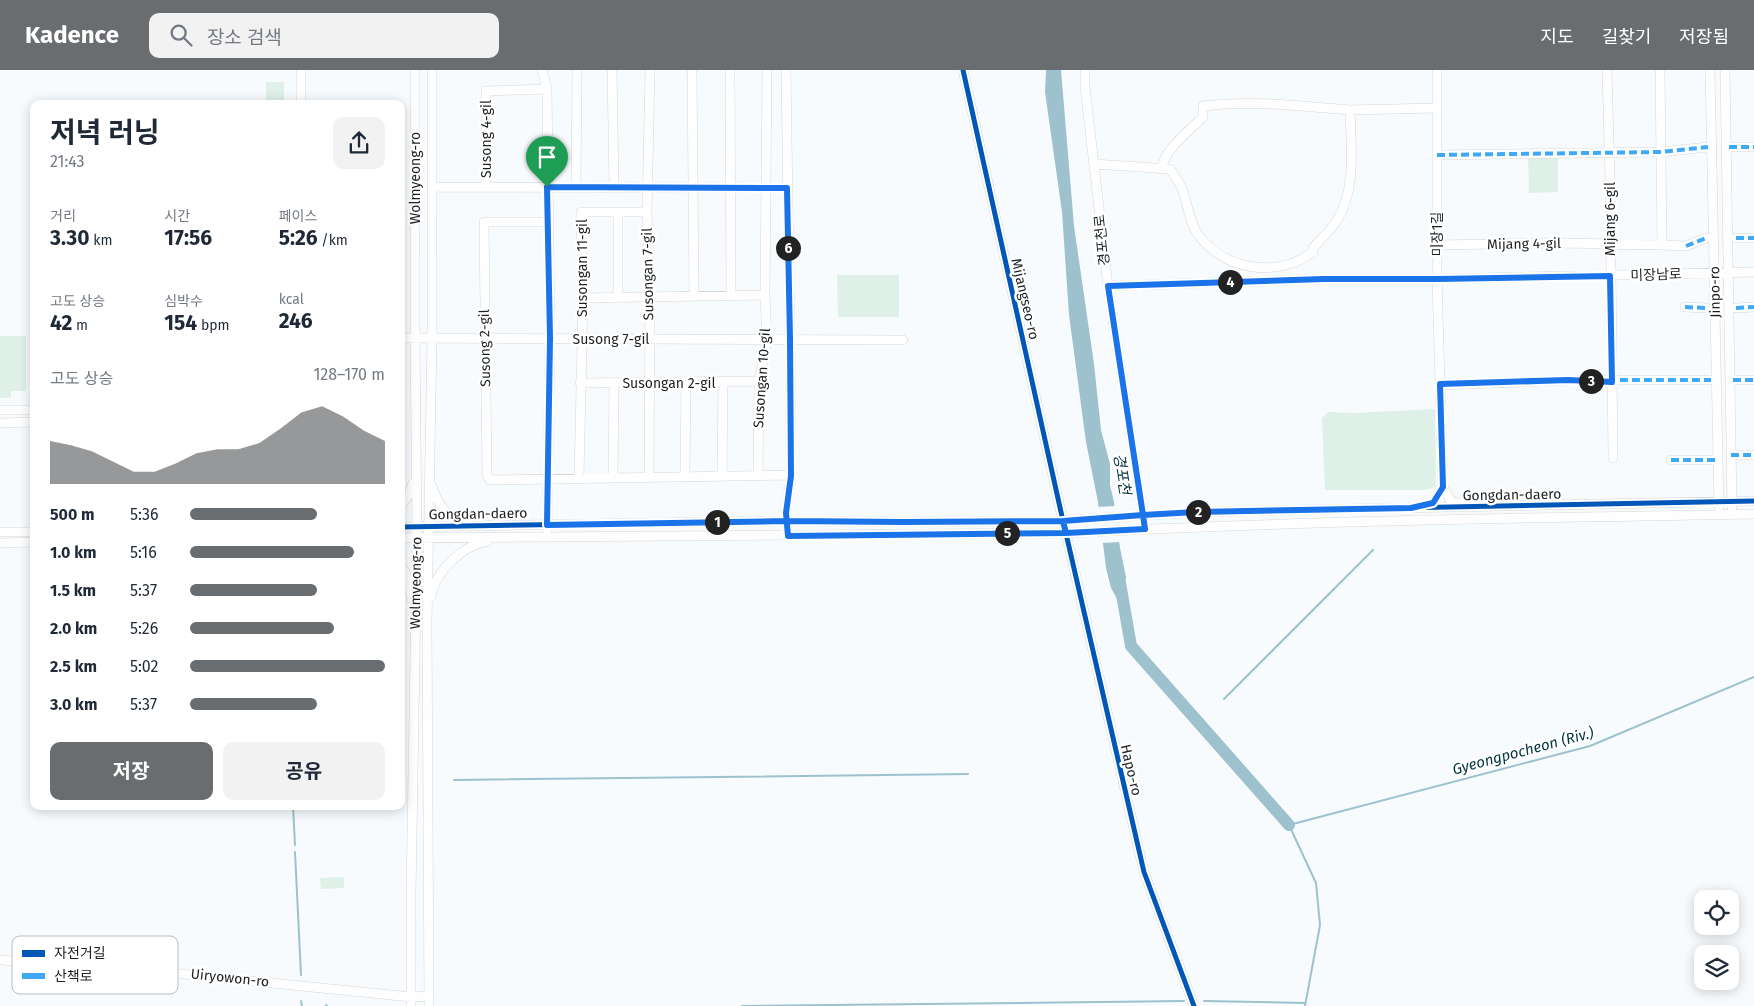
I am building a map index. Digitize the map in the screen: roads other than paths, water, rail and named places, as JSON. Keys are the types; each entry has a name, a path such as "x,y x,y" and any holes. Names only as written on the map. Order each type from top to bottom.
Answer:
{"street":[{"path":"301,70 301,100"},
{"name":"Wolmyeong-ro","path":"412,1001 411,893 417,538 415,473 416,70"},
{"name":"Wolmyeong-ro","path":"429,1001 427,624 432,338 433,70"},
{"path":"542,70 547,89 550,338 547,537"},
{"path":"576,186 577,70"},
{"path":"612,70 614,187"},
{"name":"Susongan 7-gil","path":"649,477 648,382 650,296 647,212 650,70"},
{"path":"692,70 694,296"},
{"path":"730,70 731,296"},
{"name":"Susongan 10-gil","path":"758,476 759,381 767,340 765,295 767,70"},
{"path":"786,70 791,476 786,513 788,536"},
{"name":"Mijangseo-ro","path":"963,70 1066,533"},
{"name":"경포천로","path":"1085,70 1085,87 1108,286 1143,515 1143,529"},
{"name":"미장1길","path":"1437,70 1437,279 1443,487"},
{"name":"Mijang 6-gil","path":"1607,70 1610,152 1613,458"},
{"path":"1660,70 1662,245"},
{"name":"Jinpo-ro","path":"1710,70 1719,514"},
{"name":"Jinpo-ro","path":"1724,70 1732,514"},
{"name":"Susong 4-gil","path":"486,187 486,91 547,89"},
{"path":"1162,168 1163,161 1171,149 1203,117 1203,106 1284,104 1350,110 1436,108"},
{"path":"1094,164 1170,169 1182,187 1190,218 1196,232 1214,253 1224,259 1256,268 1288,265 1313,252 1313,248 1335,224 1341,213 1349,192 1352,160 1350,110"},
{"path":"1437,155 1661,152 1708,147"},
{"path":"1729,148 1754,147"},
{"path":"432,187 787,188"},
{"name":"Susongan 11-gil","path":"579,478 582,338 581,212 647,212"},
{"path":"618,212 618,297"},
{"name":"Susong 2-gil","path":"548,222 484,222 487,475 490,480 548,479"},
{"name":"Mijang 4-gil","path":"1437,245 1563,243 1686,246 1706,238"},
{"path":"1736,238 1754,238"},
{"name":"미장남로","path":"1108,286 1324,279 1437,279 1754,272"},
{"path":"582,298 765,295"},
{"path":"1685,307 1706,308"},
{"path":"1736,308 1754,307"},
{"name":"Susong 7-gil","path":"405,338 903,340"},
{"path":"1440,384 1568,380 1612,382 1711,380"},
{"path":"1733,380 1754,380"},
{"name":"Susongan 2-gil","path":"580,383 759,381"},
{"path":"722,382 722,477"},
{"path":"613,478 614,383"},
{"path":"685,476 686,383"},
{"path":"0,410 30,410"},
{"path":"0,423 30,422"},
{"path":"1731,455 1754,455"},
{"path":"1671,460 1718,460"},
{"path":"430,470 435,495 440,506 448,514 466,523 490,526"},
{"path":"405,500 409,494 415,473"},
{"path":"548,479 791,476"},
{"path":"1411,508 1433,503 1443,487 1451,501 1476,506"},
{"name":"Gongdan-daero","path":"405,527 787,521 1063,521 1196,512 1754,501"},
{"name":"Gongdan-daero","path":"405,538 1066,533 1448,519 1754,514"},
{"path":"0,532 30,532"},
{"name":"Hapo-ro","path":"1066,533 1144,872 1194,1006"},
{"path":"427,624 432,592 442,572 453,559 462,550 482,542 511,537"},
{"path":"0,543 30,542"},
{"path":"405,572 411,593 415,624"},
{"name":"Uiryowon-ro","path":"178,974 412,1001 429,1001"}],"water":[{"path":"1046,70 1061,70 1074,226 1094,364 1101,430 1110,464 1110,485 1126,577 1122,608 1111,588 1106,568 1098,502 1086,442 1069,315 1062,212 1045,92"}],"waterway":[{"path":"1224,699 1373,550"},
{"name":"경포천","path":"1120,583 1131,646 1289,825"},
{"name":"Gyeongpocheon (Riv.)","path":"1305,1006 1320,925 1316,883 1289,825 1590,746 1754,677"},
{"path":"454,780 968,774"},
{"path":"293,810 295,845"},
{"path":"295,852 301,975"},
{"path":"301,1001 302,1006"},
{"path":"742,1006 1184,1001"},
{"path":"1204,1001 1305,1003"}]}
